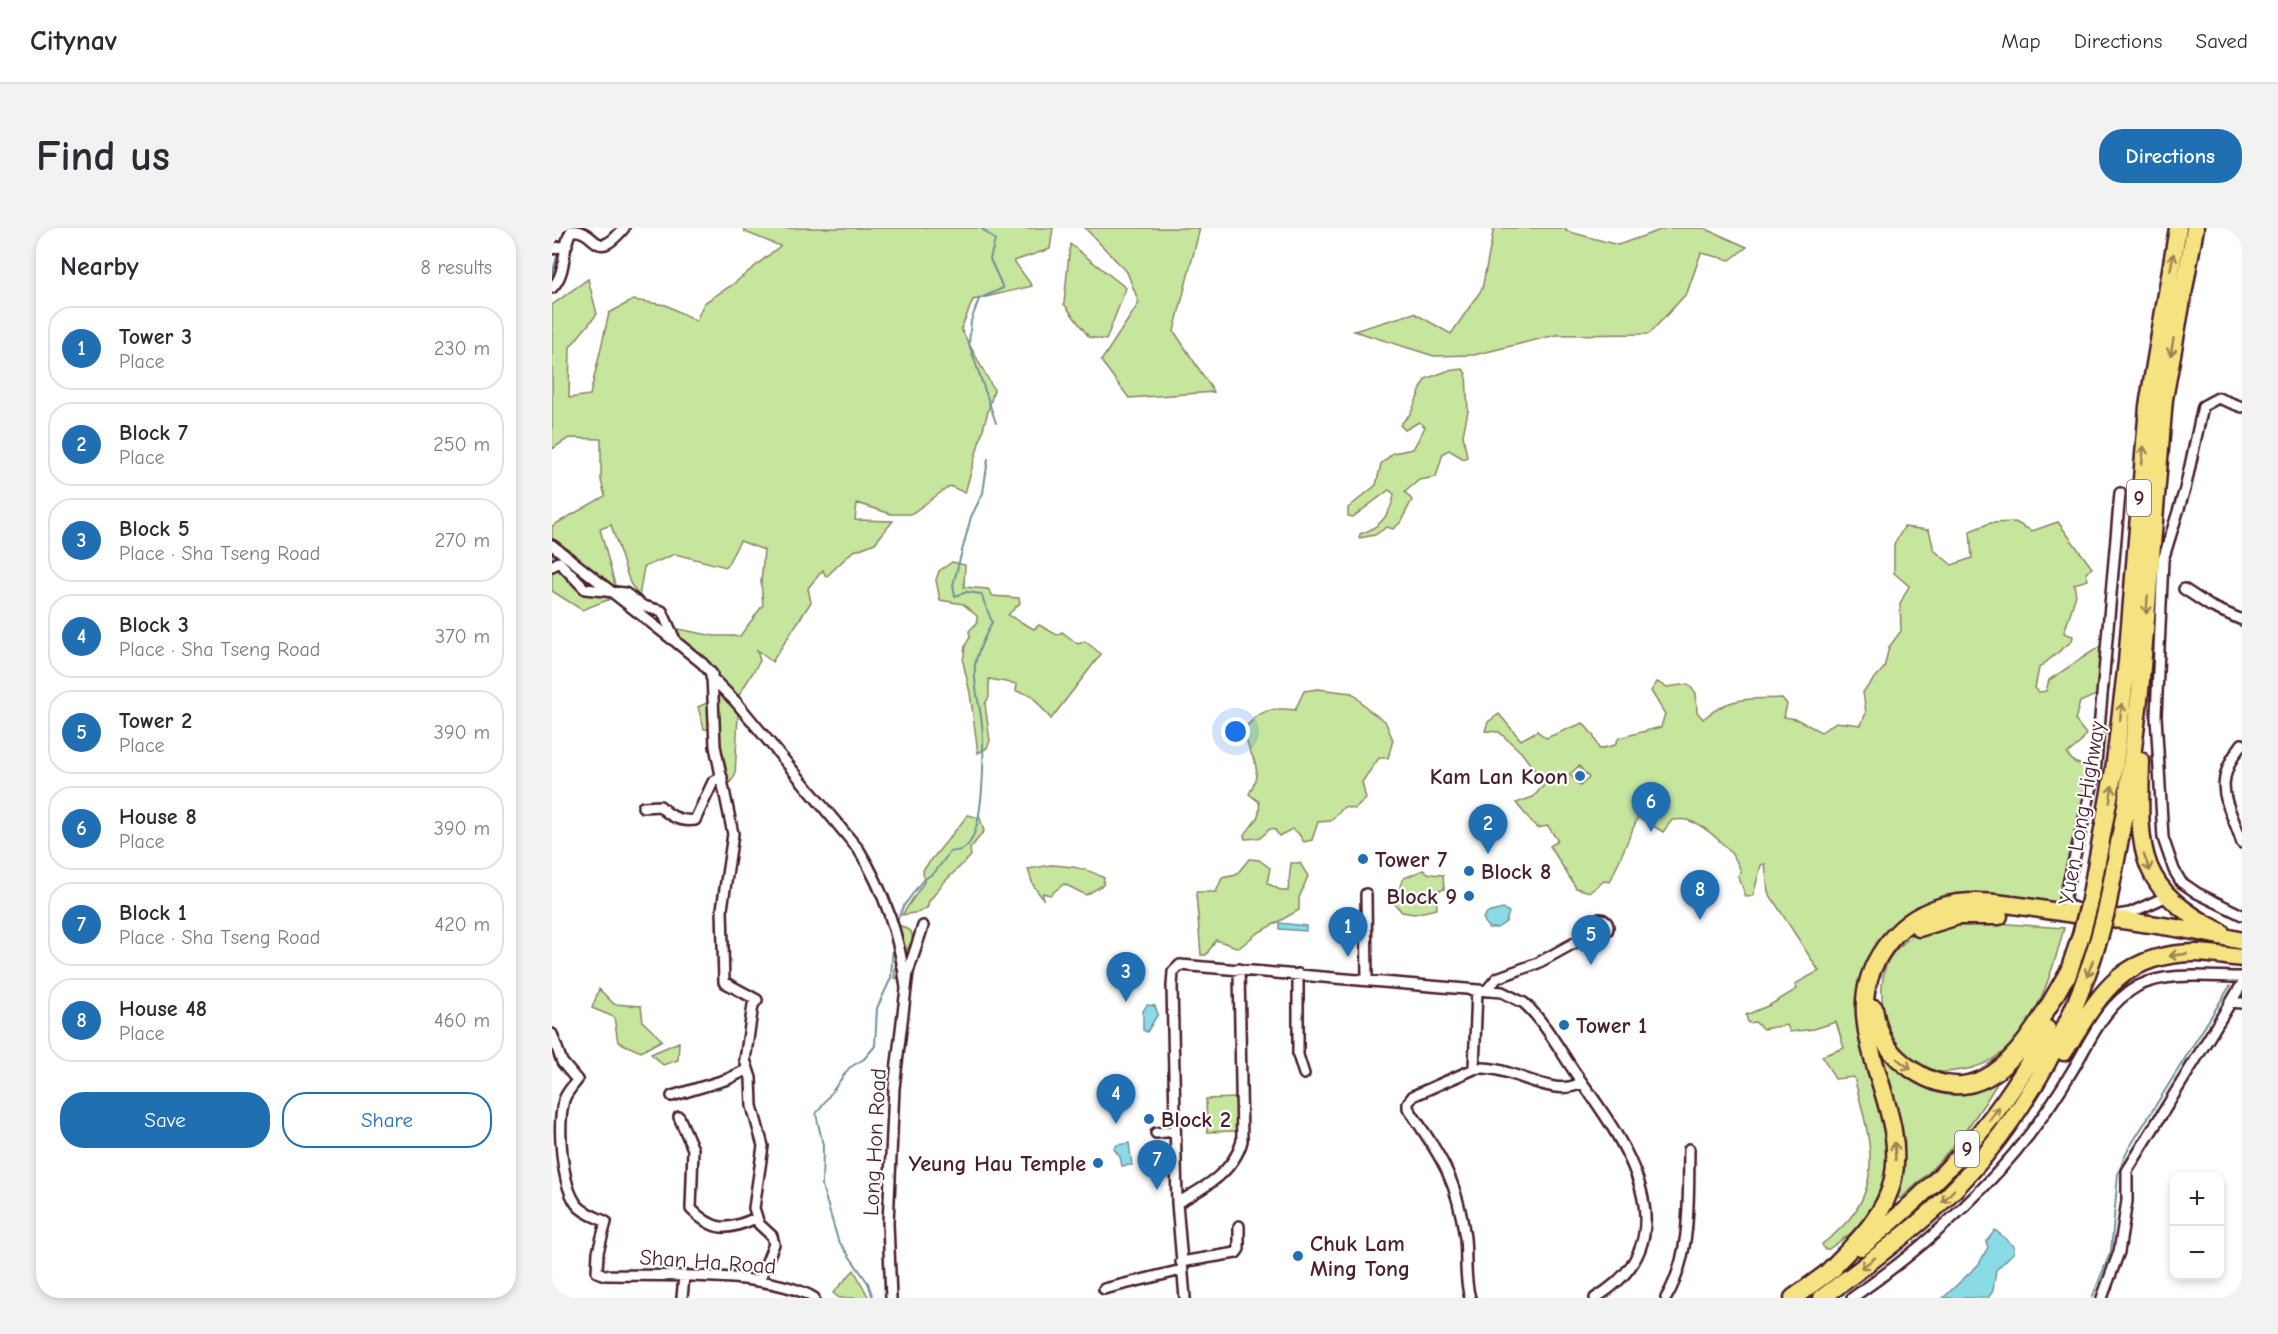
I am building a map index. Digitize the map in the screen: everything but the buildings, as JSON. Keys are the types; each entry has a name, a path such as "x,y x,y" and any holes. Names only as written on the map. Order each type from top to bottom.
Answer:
{"highway":[{"name":"Yuen Long Highway","path":"1793,1298 1913,1203 1973,1142 1997,1110 2035,1051 2062,993 2089,905 2114,770 2127,662 2148,406 2178,228"},
{"name":"Yuen Long Highway","path":"1821,1298 1909,1231 1942,1202 1974,1168 2013,1119 2051,1058 2079,997 2099,938 2117,863 2140,691 2164,399 2195,228"},
{"path":"2140,691 2139,825 2146,863 2155,880 2176,904 2239,943"},
{"path":"1826,1274 1878,1216 1888,1198 1894,1178 1895,1146 1867,1032 1865,997 1869,979 1880,955 1896,934 1909,923 1941,907 1976,903 2103,918 2239,943"},
{"path":"2070,969 2024,1046 1997,1072 1970,1083 1939,1082 1918,1074 1889,1050 1878,1027 1874,992 1888,955 1912,932 1947,918 1989,915 2239,943"},
{"path":"2013,1119 2045,1081 2093,1003 2127,971 2147,962 2181,954 2242,958"}],"street":[{"path":"552,288 558,282 565,264 559,247 572,231 578,229 586,231 599,244 605,245 624,228"},
{"path":"2242,407 2218,398 2204,406 2185,489 2163,560 2156,716 2163,838 2174,870 2181,882 2214,902 2242,915"},
{"path":"2121,493 2095,774 2064,900 2072,908 2117,915 2130,913 2165,896 2181,882"},
{"name":"Long Hon Road","path":"552,545 675,642 736,702 850,837 874,876 892,924 906,988"},
{"path":"552,566 559,562 585,589 625,593 643,606 662,611 675,642 712,674 715,746 733,834 722,909 724,981 757,1000 753,1005 745,1060 752,1106 763,1146 754,1208 756,1218 772,1236 774,1244 759,1281"},
{"path":"2184,589 2210,606 2242,620"},
{"path":"2242,744 2223,777 2223,792 2242,841"},
{"path":"644,807 660,806 667,814 684,821 695,820 713,782 722,777"},
{"path":"1366,894 1367,980"},
{"name":"Long Hon Road","path":"891,1298 888,1223 894,1099 908,972 923,926"},
{"path":"1474,1069 1482,991 1497,978 1539,963 1593,932"},
{"path":"1185,1298 1177,1203 1172,977 1173,972 1180,965 1508,994 1529,1008 1582,1082 1628,1156 1642,1194 1646,1220 1642,1243 1633,1265 1617,1283 1595,1298"},
{"path":"1177,1203 1206,1187 1238,1157 1242,1141 1239,969"},
{"path":"1298,974 1298,1055 1304,1074"},
{"path":"1852,1298 1912,1254 1970,1202 1996,1174 2030,1134 2115,1002 2140,986 2160,980 2183,976 2242,978"},
{"path":"2102,1298 2118,1252 2127,1201 2127,1171 2242,984"},
{"path":"2230,1002 2242,1003"},
{"path":"552,1034 562,1062 577,1080 565,1098 556,1128"},
{"path":"1470,1298 1465,1276 1464,1236 1453,1182 1445,1163 1408,1108 1408,1103 1413,1096 1474,1069 1492,1068 1530,1080 1564,1087 1574,1087 1582,1082"},
{"path":"672,1096 728,1079 748,1069"},
{"path":"679,1117 693,1149 691,1209 707,1225 723,1228 756,1218"},
{"name":"Shan Ha Road","path":"556,1128 574,1199 585,1212 606,1222 598,1252 597,1272 605,1275 684,1276 759,1281 800,1289 814,1298"},
{"path":"1156,1133 1176,1131"},
{"path":"1666,1298 1677,1275 1688,1219 1689,1149"},
{"path":"1104,1289 1181,1266 1236,1253 1239,1226"},
{"path":"682,1298 684,1276"}],"green space":[{"path":"744,228 1053,228 1050,249 1014,261 1032,286 973,300 961,329 994,390 965,493 950,486 911,514 891,514 857,503 855,520 893,521 875,543 852,552 826,577 823,570 808,588 811,602 772,662 757,650 760,661 739,695 735,776 729,784 714,730 704,729 698,707 716,699 704,655 680,651 673,628 714,636 740,636 763,605 761,583 764,550 740,541 726,567 675,554 644,567 639,597 630,583 611,525 600,529 618,596 582,610 552,591 552,526 605,496 601,480 601,439 569,438 552,449 552,305 588,279 597,314 570,347 569,398 590,395 609,313 633,300 666,305 696,321 704,303 732,285 780,246 745,232"},
{"path":"1085,228 1200,228 1174,331 1214,392 1129,398 1101,361 1139,303 1127,272"},
{"path":"1494,228 1566,228 1566,231 1618,245 1666,228 1704,228 1747,247 1730,260 1701,253 1687,293 1649,334 1556,335 1474,355 1434,356 1354,331 1414,313 1451,334 1482,289"},
{"path":"1070,244 1126,288 1106,340 1089,337 1064,304"},
{"path":"1463,369 1466,374 1468,411 1463,435 1467,457 1464,459 1449,450 1443,453 1436,477 1419,480 1405,492 1412,500 1400,523 1393,529 1387,527 1375,535 1359,538 1360,534 1373,528 1387,514 1394,494 1389,490 1353,517 1348,516 1348,508 1376,485 1381,464 1393,453 1413,449 1425,427 1419,422 1405,430 1400,425 1411,413 1425,379 1447,371"},
{"path":"2015,522 2032,531 2058,522 2092,568 2086,573 2088,580 2074,584 2076,595 2064,633 2073,636 2072,641 2039,668 2035,688 2039,692 2046,691 2049,680 2102,645 2108,649 2113,662 2106,673 2110,684 2109,689 2080,702 2075,720 2086,734 2081,742 2067,754 2074,762 2095,770 2069,911 2002,902 1886,938 1866,996 1886,1118 1888,1182 1873,1211 1851,1233 1829,1249 1824,1249 1822,1244 1843,1226 1858,1207 1866,1188 1870,1168 1866,1126 1854,1077 1835,1079 1822,1056 1844,1048 1836,1022 1814,1029 1790,1032 1787,1025 1763,1029 1755,1022 1748,1023 1746,1015 1770,1005 1797,989 1795,984 1819,971 1768,892 1765,864 1761,865 1753,896 1746,897 1738,875 1741,873 1739,865 1728,849 1712,834 1687,820 1672,820 1663,832 1638,817 1610,882 1604,881 1590,892 1576,888 1550,846 1558,841 1548,826 1537,828 1516,803 1533,797 1545,784 1521,752 1499,732 1485,731 1488,722 1499,714 1521,740 1537,731 1546,738 1583,723 1593,735 1599,749 1615,745 1619,738 1661,727 1665,714 1651,691 1657,682 1667,687 1688,684 1696,693 1697,712 1703,719 1731,702 1782,698 1787,704 1784,717 1796,719 1821,732 1836,722 1861,725 1866,713 1863,692 1884,668 1889,647 1901,631 1900,604 1909,586 1894,573 1894,545 1904,527 1929,530 1934,550 1952,565 1972,558 1970,531 1990,523","holes":["1579,766 1589,778 1580,786 1570,774"]},
{"path":"952,562 965,565 964,587 988,589 993,596 1019,598 1020,603 1008,615 1034,629 1039,625 1057,635 1062,632 1078,644 1085,641 1101,654 1051,719 1031,695 1016,691 1017,684 989,679 989,697 985,704 990,741 987,748 978,753 970,693 963,662 965,646 970,637 969,631 977,623 977,616 963,604 940,600 936,580 939,571"},
{"path":"1318,689 1352,693 1370,711 1385,721 1393,740 1388,758 1379,758 1362,782 1366,799 1355,809 1344,807 1331,821 1318,822 1312,840 1304,842 1292,829 1279,836 1275,830 1270,829 1260,838 1245,839 1244,836 1257,817 1260,808 1259,802 1249,794 1254,783 1256,767 1244,729 1266,711 1295,710 1304,691"},
{"path":"968,815 980,818 984,831 970,849 971,856 943,883 928,903 928,907 920,912 902,915 924,882 923,870"},
{"path":"1249,859 1259,860 1270,868 1267,883 1282,891 1288,891 1291,863 1300,863 1308,876 1299,898 1299,910 1256,934 1239,948 1216,940 1206,955 1201,955 1196,892 1216,892 1222,878 1236,875"},
{"path":"1051,865 1091,872 1104,878 1103,885 1086,895 1064,884 1050,895 1043,893 1043,899 1033,885 1028,869"},
{"path":"1423,870 1430,874 1443,875 1444,889 1436,892 1437,909 1414,914 1402,912 1393,902 1404,878"},
{"path":"1967,921 2064,928 2043,994 2019,1035 2003,1052 1984,1064 1957,1071 1931,1071 1910,1060 1899,1049 1891,1034 1882,1001 1885,969 1891,956 1907,940 1925,930"},
{"path":"899,925 911,931 913,939 904,955 906,961 903,979 894,978"},
{"path":"599,989 614,1004 641,1006 643,1022 662,1040 641,1052 618,1042 614,1017 592,1008"},
{"path":"679,1042 678,1060 663,1065 651,1054"},
{"path":"1882,1046 1908,1074 1930,1086 1955,1088 1992,1083 1996,1085 1976,1117 1953,1146 1900,1199 1897,1196 1901,1177 1901,1140 1879,1048"},
{"path":"1236,1098 1237,1131 1207,1132 1206,1099"},
{"path":"854,1270 869,1298 839,1298 833,1293"}],"water":[{"path":"1503,909 1509,912 1506,922 1497,928 1488,928 1483,918 1487,913"},
{"path":"1279,923 1306,926 1306,931 1279,929"},
{"path":"1147,1005 1155,1006 1158,1014 1147,1032 1143,1030 1143,1011"},
{"path":"1129,1143 1132,1165 1122,1166 1120,1157 1114,1149 1117,1145"},
{"path":"1995,1230 2014,1246 2014,1252 1996,1270 1993,1291 1988,1298 1943,1298 1979,1264 1988,1247 1986,1242"}],"waterway":[{"path":"555,228 558,246"},
{"path":"981,228 995,240 990,259 1003,288 979,299 971,321 969,344 996,423"},
{"path":"552,275 558,252"},
{"path":"896,923 903,907 922,881 935,872 950,852 963,849 971,841 980,810 983,735 975,665 992,622 981,594 967,592 955,596 953,585 971,517 983,493 988,459"},
{"path":"873,1298 868,1283 838,1240 822,1186 823,1145 816,1114 849,1068 864,1059 875,1046 877,1008 891,978 893,944"},
{"path":"2092,1298 2111,1251 2118,1174 2126,1153 2230,986"}],"place":[{"name":"Kam Lan Koon","path":"1580,776"},
{"name":"House 8","path":"1651,832"},
{"name":"Block 7","path":"1488,854"},
{"name":"Tower 7","path":"1363,859"},
{"name":"Block 8","path":"1469,871"},
{"name":"Block 9","path":"1469,896"},
{"name":"House 48","path":"1700,920"},
{"name":"Tower 3","path":"1348,957"},
{"name":"Tower 2","path":"1591,965"},
{"name":"Block 5","path":"1126,1002"},
{"name":"Tower 1","path":"1564,1025"},
{"name":"Block 2","path":"1149,1119"},
{"name":"Block 3","path":"1116,1124"},
{"name":"Yeung Hau Temple","path":"1098,1163"},
{"name":"Block 1","path":"1157,1190"},
{"name":"Chuk Lam Ming Tong","path":"1298,1256"}]}
